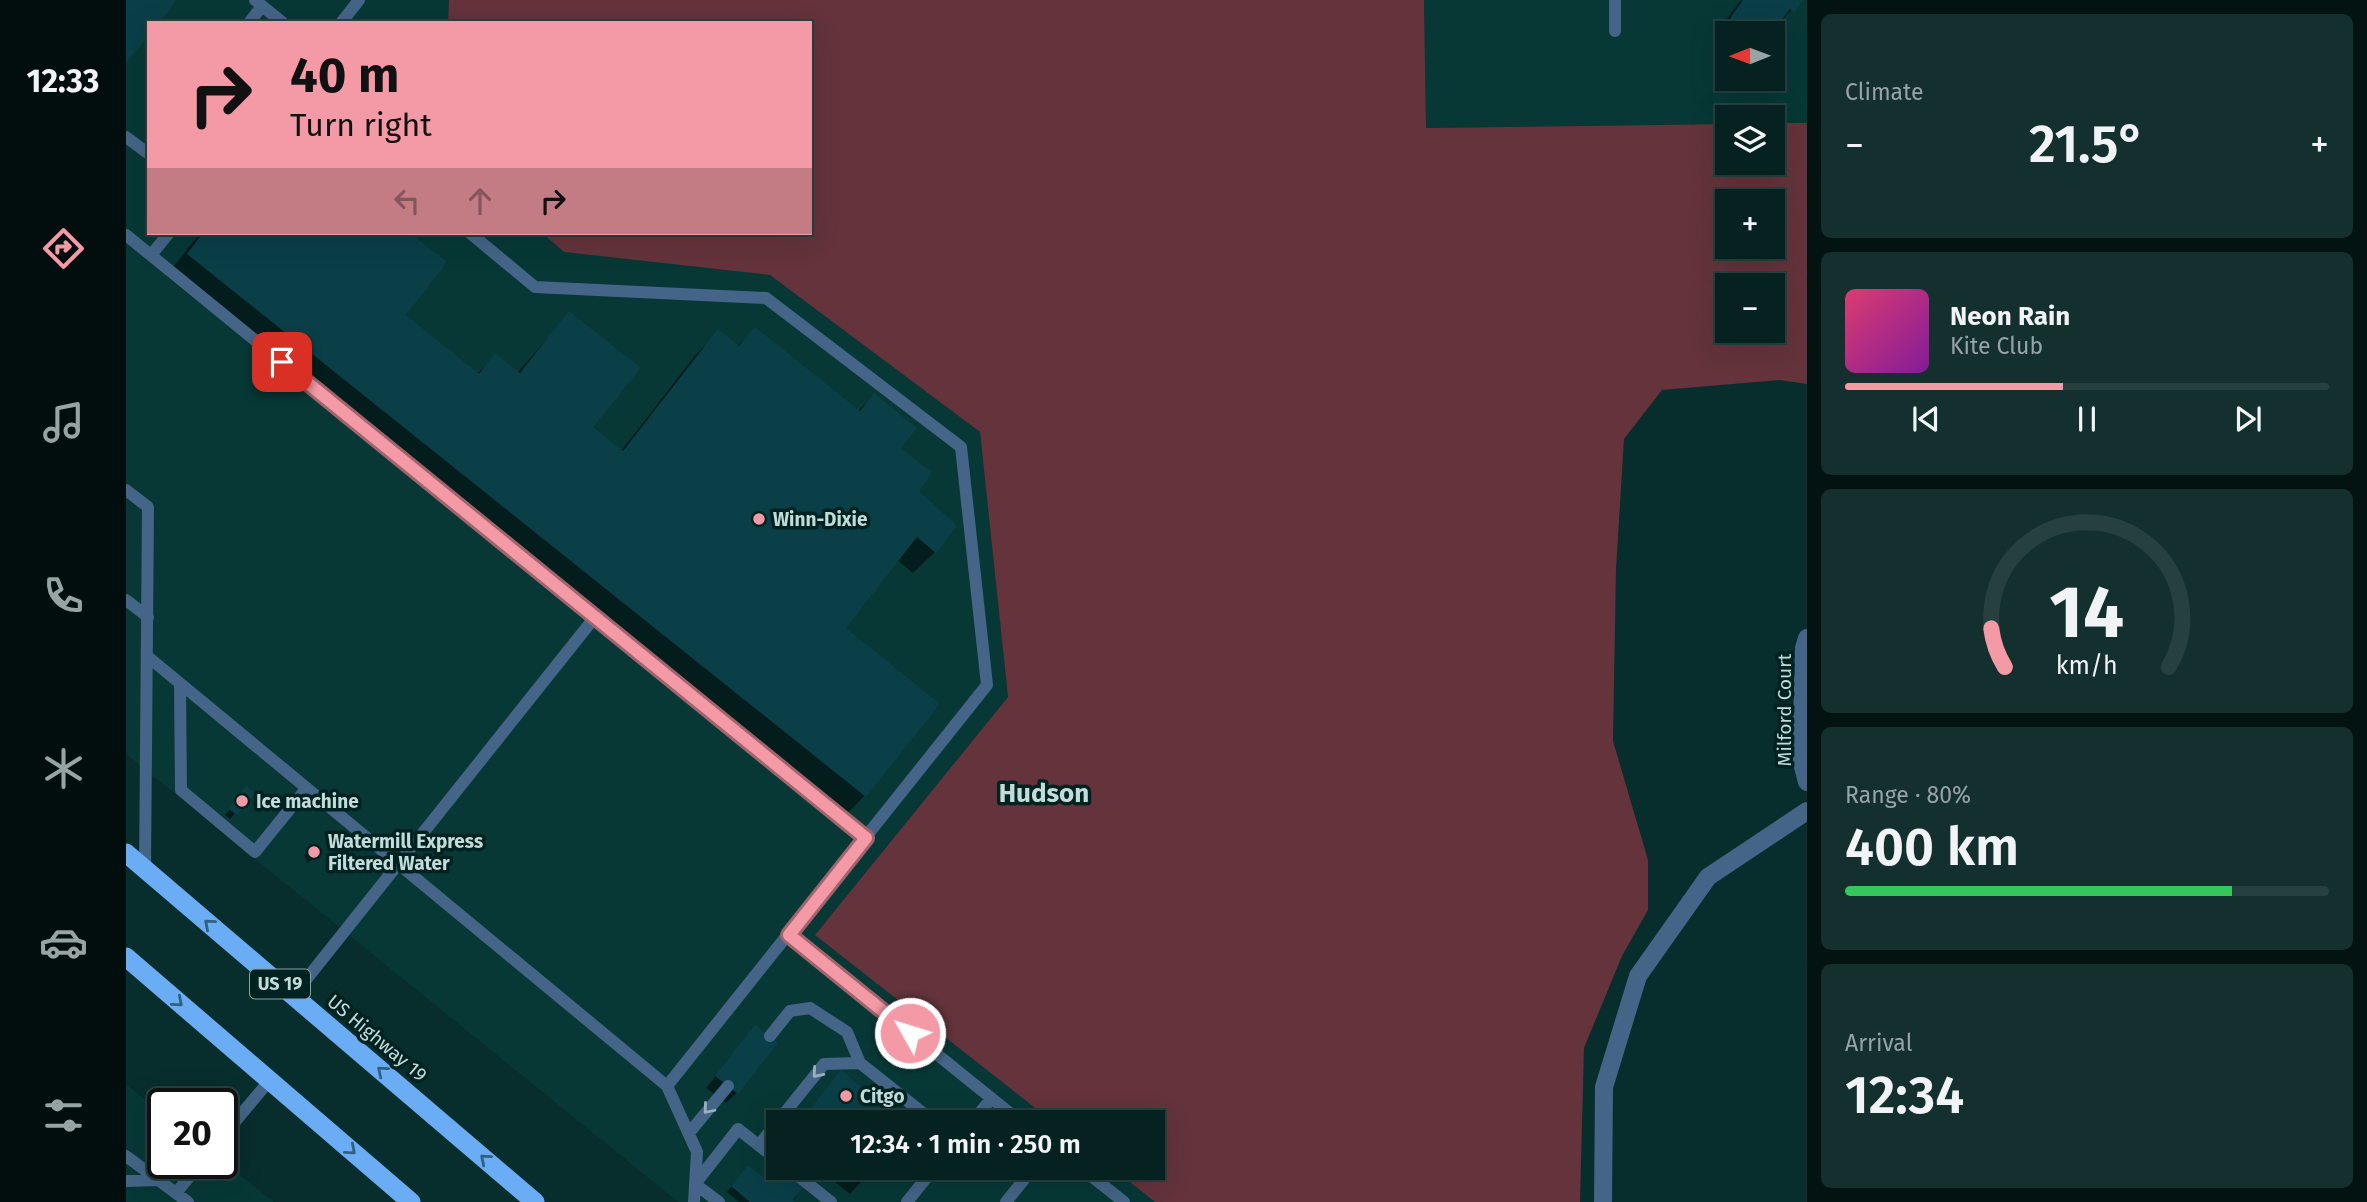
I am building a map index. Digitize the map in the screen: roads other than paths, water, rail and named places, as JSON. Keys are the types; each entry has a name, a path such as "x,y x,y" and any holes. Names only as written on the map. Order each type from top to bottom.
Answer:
{"highway":[{"name":"US Highway 19","path":"126,853 536,1202"},
{"path":"126,957 411,1202"}],"street":[{"name":"Milford Court","path":"1807,638 1804,648 1801,759 1807,782"},
{"path":"1603,1202 1604,1087 1638,976 1708,877 1807,811"}],"lane":[{"path":"343,21 359,0"},
{"path":"1615,0 1615,31"},
{"path":"250,21 259,3 281,21"},
{"path":"126,137 147,152"},
{"path":"126,234 866,838"},
{"path":"151,255 167,235"},
{"path":"472,235 535,287 766,298 961,447 987,685 667,1086"},
{"path":"126,490 148,507 145,869"},
{"path":"126,600 148,617"},
{"path":"293,996 595,617"},
{"path":"147,656 667,1086 697,1152 694,1202"},
{"path":"180,684 181,790 255,852 306,789"},
{"path":"789,935 1005,1110"},
{"path":"770,1036 790,1011 810,1008 847,1032 860,1063 919,1110"},
{"path":"759,1145 824,1064 860,1063"},
{"path":"238,1118 270,1080"},
{"path":"689,1133 728,1086"},
{"path":"982,1110 991,1099"},
{"path":"695,1184 738,1129 766,1151"},
{"path":"126,1156 188,1202"},
{"path":"176,1193 188,1179"},
{"path":"126,1181 158,1180"},
{"path":"803,1180 831,1202"},
{"path":"907,1202 925,1180"},
{"path":"1006,1202 1024,1180"},
{"path":"1096,1180 1124,1202"},
{"path":"695,1184 719,1202"}],"place":[{"name":"Winn-Dixie","path":"759,519"},
{"name":"Ice machine","path":"242,801"},
{"name":"Watermill Express Filtered Water","path":"314,852"},
{"name":"Citgo","path":"846,1096"}],"district":[{"name":"Hudson","path":"1044,793"}]}
